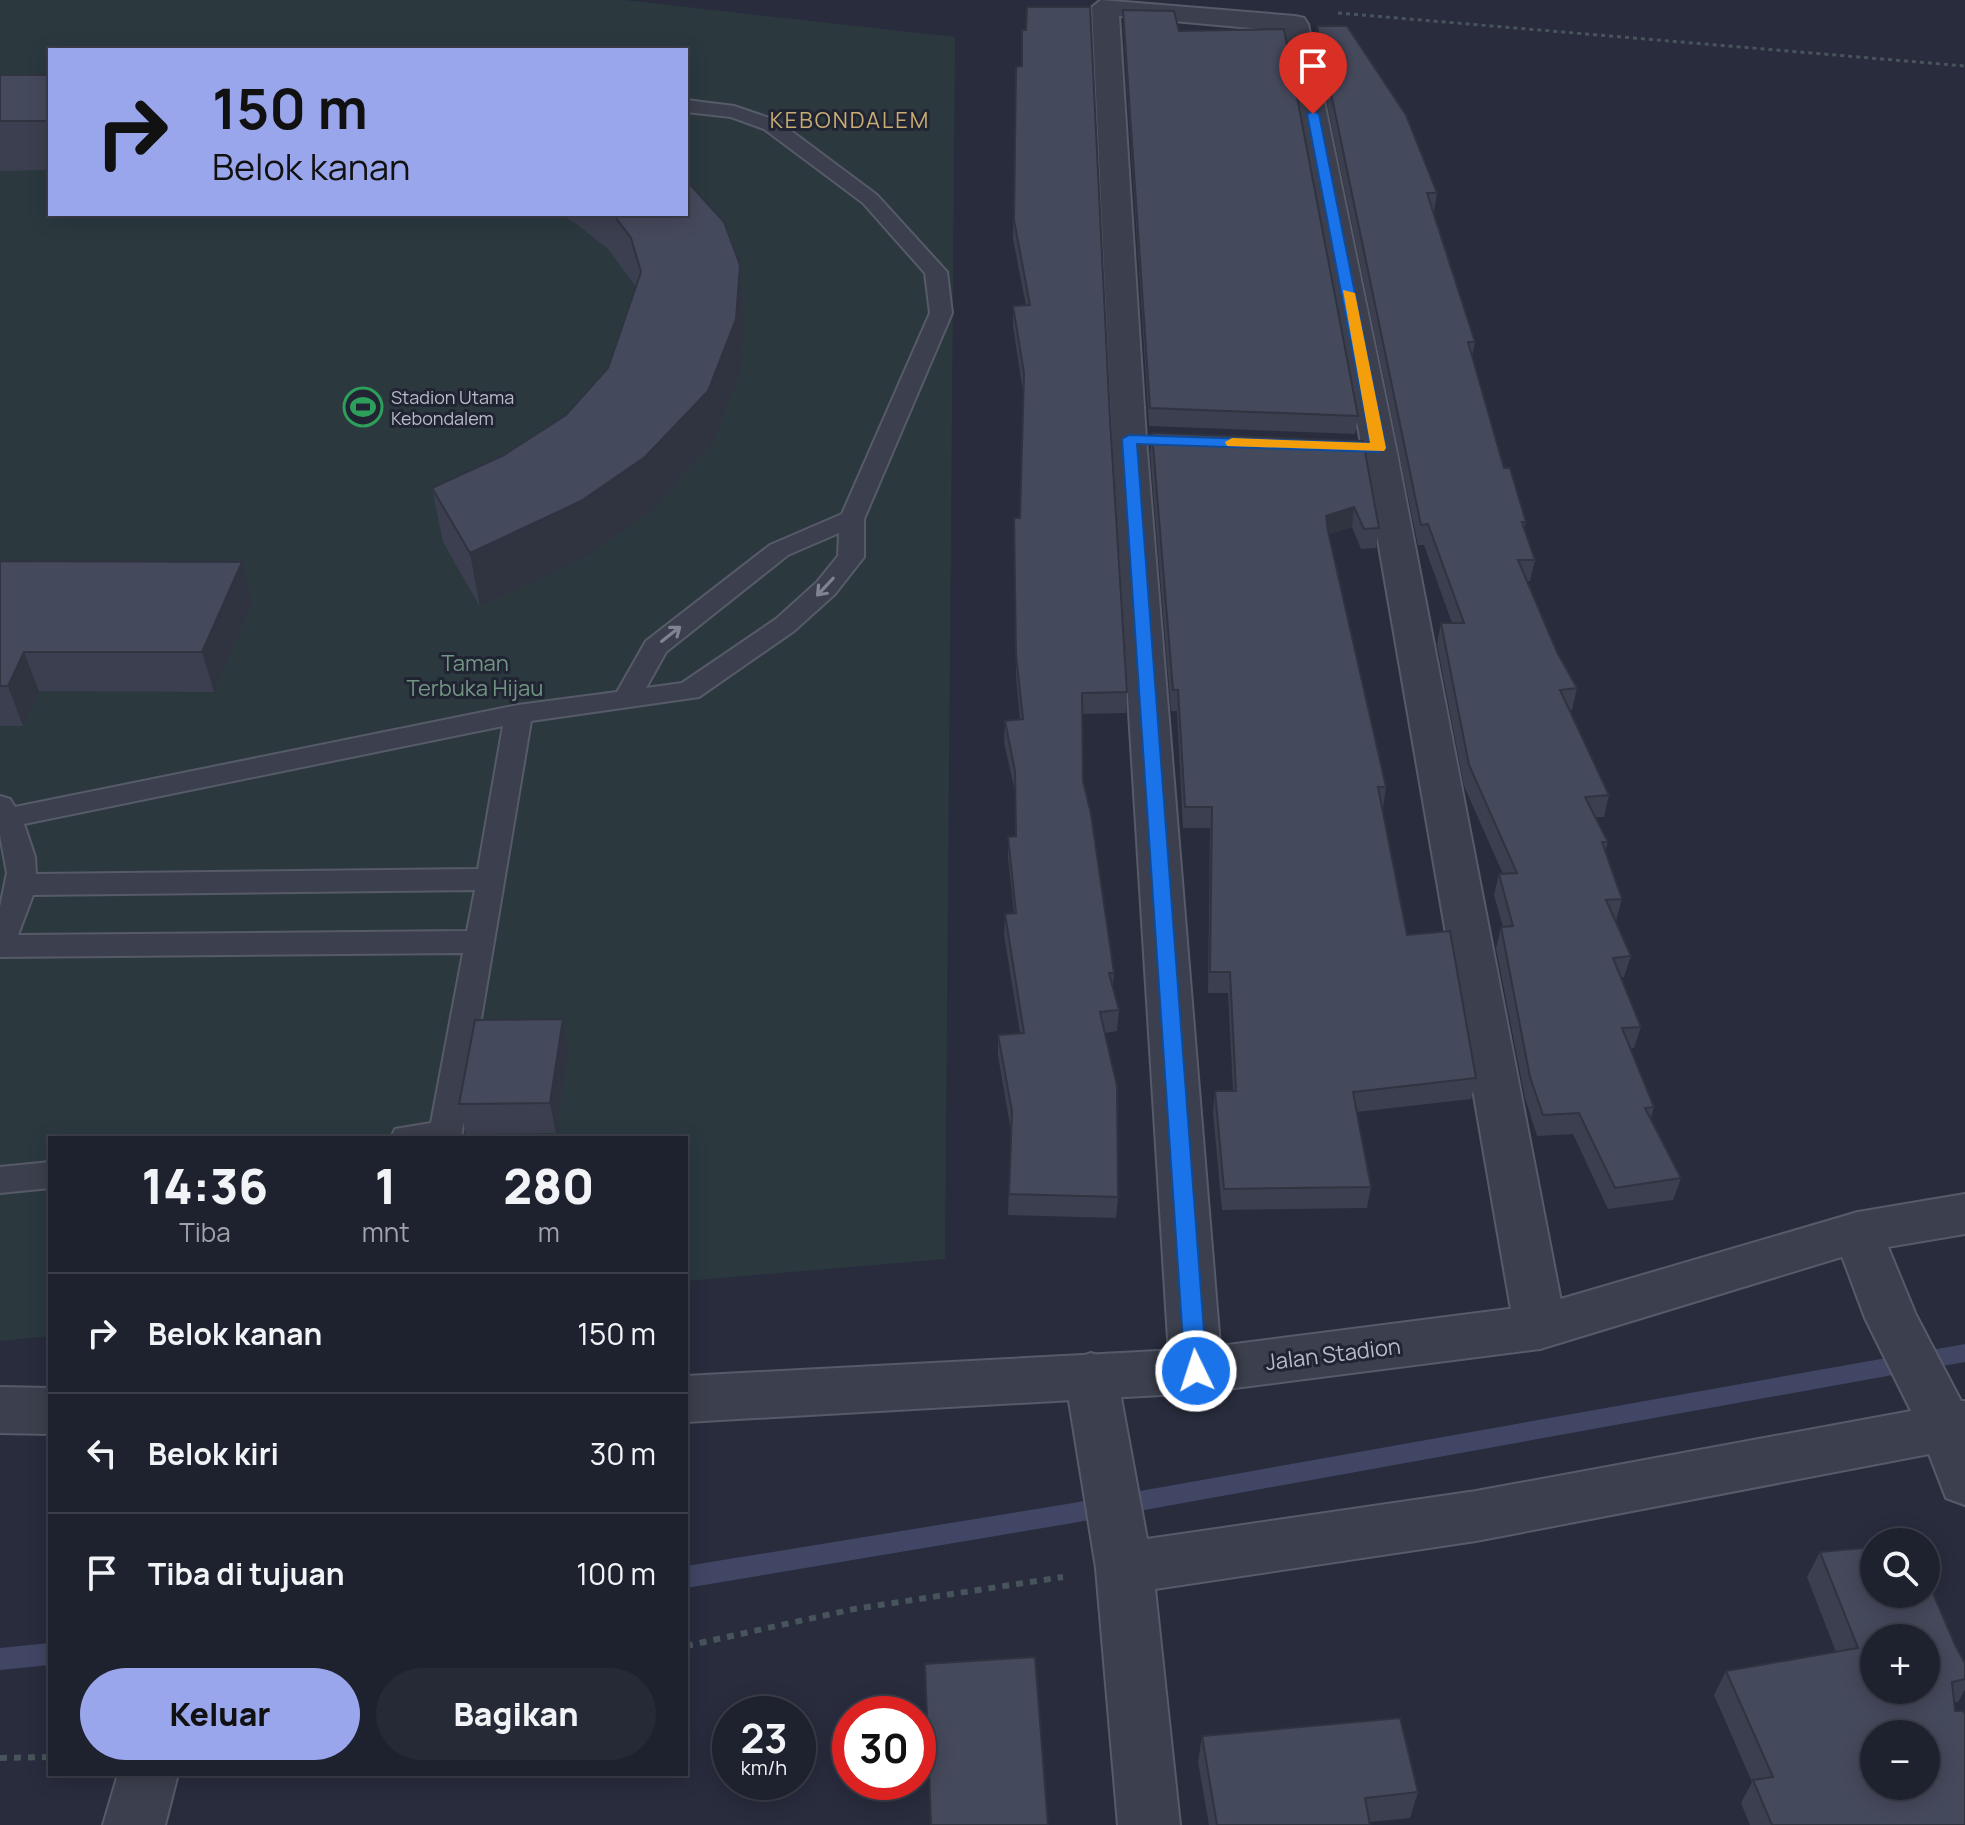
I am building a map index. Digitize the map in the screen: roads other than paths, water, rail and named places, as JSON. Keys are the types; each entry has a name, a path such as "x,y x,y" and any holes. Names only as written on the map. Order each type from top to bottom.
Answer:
{"street":[{"path":"1196,1371 1145,440 1105,7 1295,24 1363,447 1540,1327"},
{"name":"Jalan Stadion","path":"688,1399 1196,1371 1540,1327 1858,1232 1965,1214"},
{"path":"1858,1232 1891,1318 1950,1421 1965,1481"},
{"path":"1091,1376 1120,1555 1149,1825"},
{"path":"0,1410 48,1411"},
{"path":"1120,1555 1476,1516 1950,1421"}],"lane":[{"path":"480,942 0,943 16,910 24,869 15,833 4,812 518,714 689,691 785,625 826,588 851,557 852,519 941,313 936,272 870,199 771,125 734,112 688,106"},
{"path":"628,697 655,647 779,550 852,519"},
{"path":"445,1136 518,714"},
{"path":"22,885 491,879"},
{"path":"0,1180 48,1175"}],"waterway":[{"path":"688,1577 1067,1514 1965,1353"},
{"path":"0,1659 48,1654"}],"place":[{"name":"Stadion Utama Kebondalem","path":"363,407"}],"district":[{"name":"KEBONDALEM","path":"850,120"}],"park label":[{"name":"Taman Terbuka Hijau","path":"475,676"}]}
